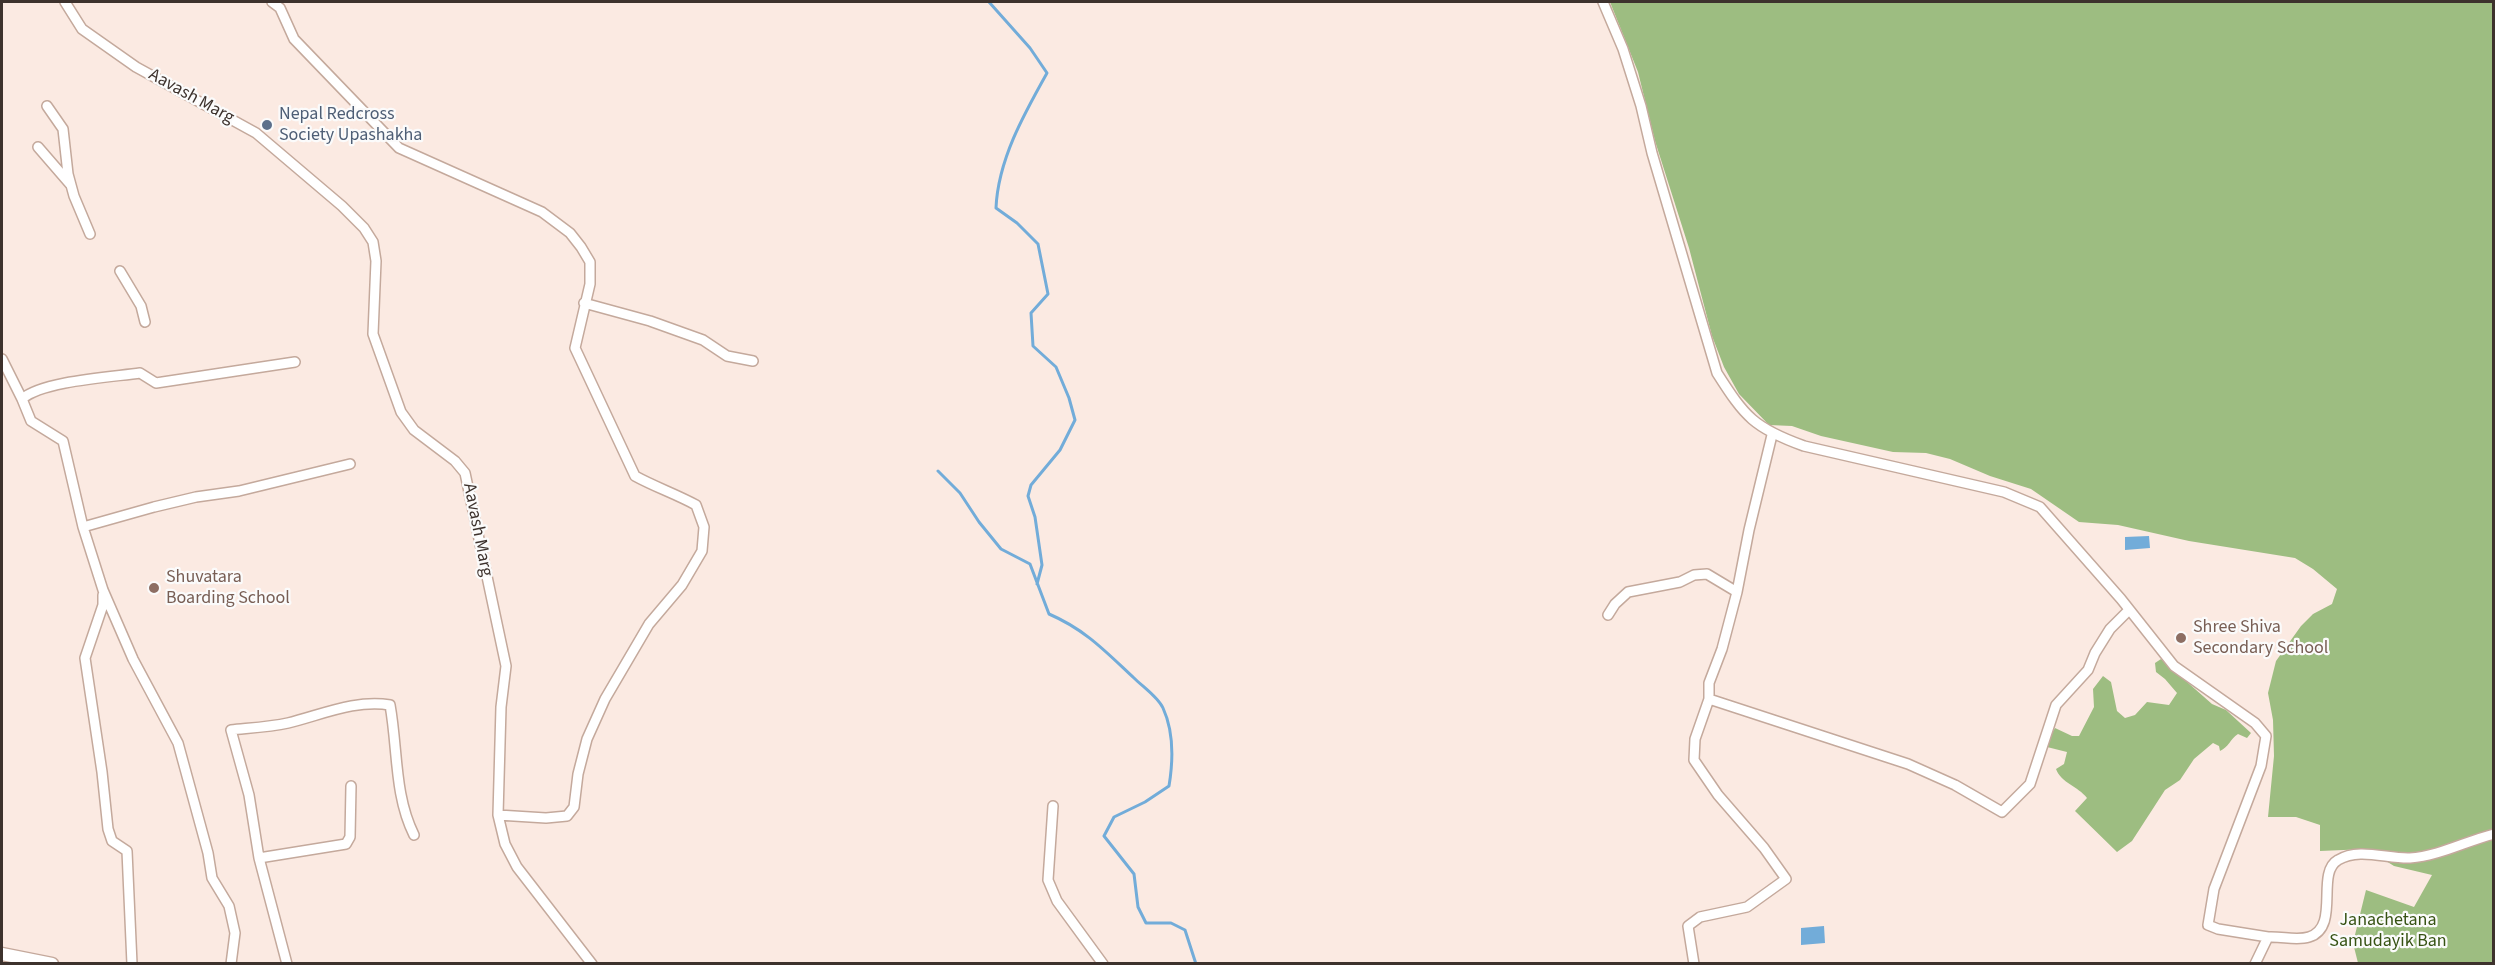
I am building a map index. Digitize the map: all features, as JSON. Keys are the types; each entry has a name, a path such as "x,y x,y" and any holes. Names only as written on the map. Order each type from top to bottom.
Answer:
{"main road":[{"path":"2,954 52,963"}],"street":[{"name":"Aavash Marg","path":"65,2 82,29 136,67 256,133 342,206 370,236 376,261 373,334 401,412 414,430 455,461 465,473 506,666 501,707 498,814 505,844 517,867 592,963"},
{"path":"272,2 280,8 294,39 399,148 542,212 570,233 590,262 590,284 575,348 635,476 654,486 673,492 696,505 704,527 702,551 682,585 649,624 605,699 587,738 578,774 574,807 567,816 546,818 498,814"},
{"path":"1603,2 1623,49 1641,106 1652,153 1717,373 1734,400 1750,419 1772,435 1804,446 2004,492 2040,507 2175,666 2255,723 2266,736 2261,766 2214,889 2208,925 2218,929 2268,937 2308,937 2317,933 2322,927 2327,910 2329,875 2333,864 2338,859 2347,856 2376,854 2409,858 2438,853 2493,834"},
{"path":"47,106 63,129 64,156 71,185 90,234"},
{"path":"38,147 71,185"},
{"path":"120,271 141,306 145,322"},
{"path":"584,303 650,321 703,340 727,356 753,361"},
{"path":"2,359 31,421 63,441 83,527 103,590 133,659 178,743 206,844 212,878 229,906 235,933 231,963"},
{"path":"22,399 30,392 76,381 140,373 156,383 295,362"},
{"path":"1694,963 1688,926 1700,918 1747,907 1786,879 1764,848 1718,795 1694,760 1695,739 1709,699 1709,683 1722,649 1737,592 1772,435"},
{"path":"83,527 154,507 239,491 350,464"},
{"path":"1608,615 1615,604 1628,592 1680,582 1694,574 1707,574 1737,592"},
{"path":"103,590 103,604 85,658 108,829 112,841 127,851 132,963"},
{"path":"1709,699 1908,764 1955,785 2002,812 2030,784 2056,705 2088,670 2095,653 2110,629 2129,610"},
{"path":"287,963 259,858 249,795 231,730 286,723 361,704 390,705 405,818 414,835"},
{"path":"259,858 346,844 350,837 351,786"},
{"path":"1053,806 1048,880 1057,901 1103,963"},
{"path":"2255,963 2268,937"}],"green space":[{"name":"Janachetana Samudayik Ban","path":"1610,2 2493,2 2493,963 2358,963 2353,943 2366,890 2414,907 2432,875 2394,866 2367,849 2320,851 2320,825 2296,817 2268,817 2274,756 2273,720 2268,693 2276,661 2301,626 2313,614 2332,604 2337,589 2313,569 2295,558 2189,541 2118,525 2079,522 2031,489 1990,476 1950,459 1926,453 1893,452 1821,436 1792,426 1769,425 1739,394 1724,367 1712,336 1689,248 1655,141 1638,72"},
{"path":"2161,659 2212,704 2226,710 2251,733 2247,738 2238,734 2220,751 2219,746 2213,743 2194,759 2180,780 2165,790 2132,841 2117,852 2075,811 2087,798 2058,774 2056,769 2064,764 2067,752 2047,747 2046,743 2055,728 2072,736 2079,736 2094,707 2093,689 2103,676 2111,682 2117,711 2125,718 2135,715 2147,702 2169,705 2177,693 2156,672 2155,663"}],"water":[{"path":"2149,536 2150,548 2125,550 2125,537"},
{"path":"1824,926 1825,943 1801,945 1801,928"}],"waterway":[{"path":"989,2 1030,48 1047,73 1021,121 1007,155 996,208 1017,223 1038,244 1048,294 1031,313 1033,346 1056,367 1075,420 1060,450 1031,485 1028,496 1035,517 1042,565 1037,584"},
{"path":"938,471 960,493 979,522 1001,549 1030,564 1049,614 1074,627 1095,642 1161,704 1167,717 1172,747 1169,786 1145,802 1114,817 1104,836 1134,874 1138,907 1146,923 1171,923 1185,930 1196,964"}],"place":[{"name":"Nepal Redcross Society Upashakha","path":"267,125"},
{"name":"Shuvatara Boarding School","path":"154,588"},
{"name":"Shree Shiva Secondary School","path":"2181,638"}]}
